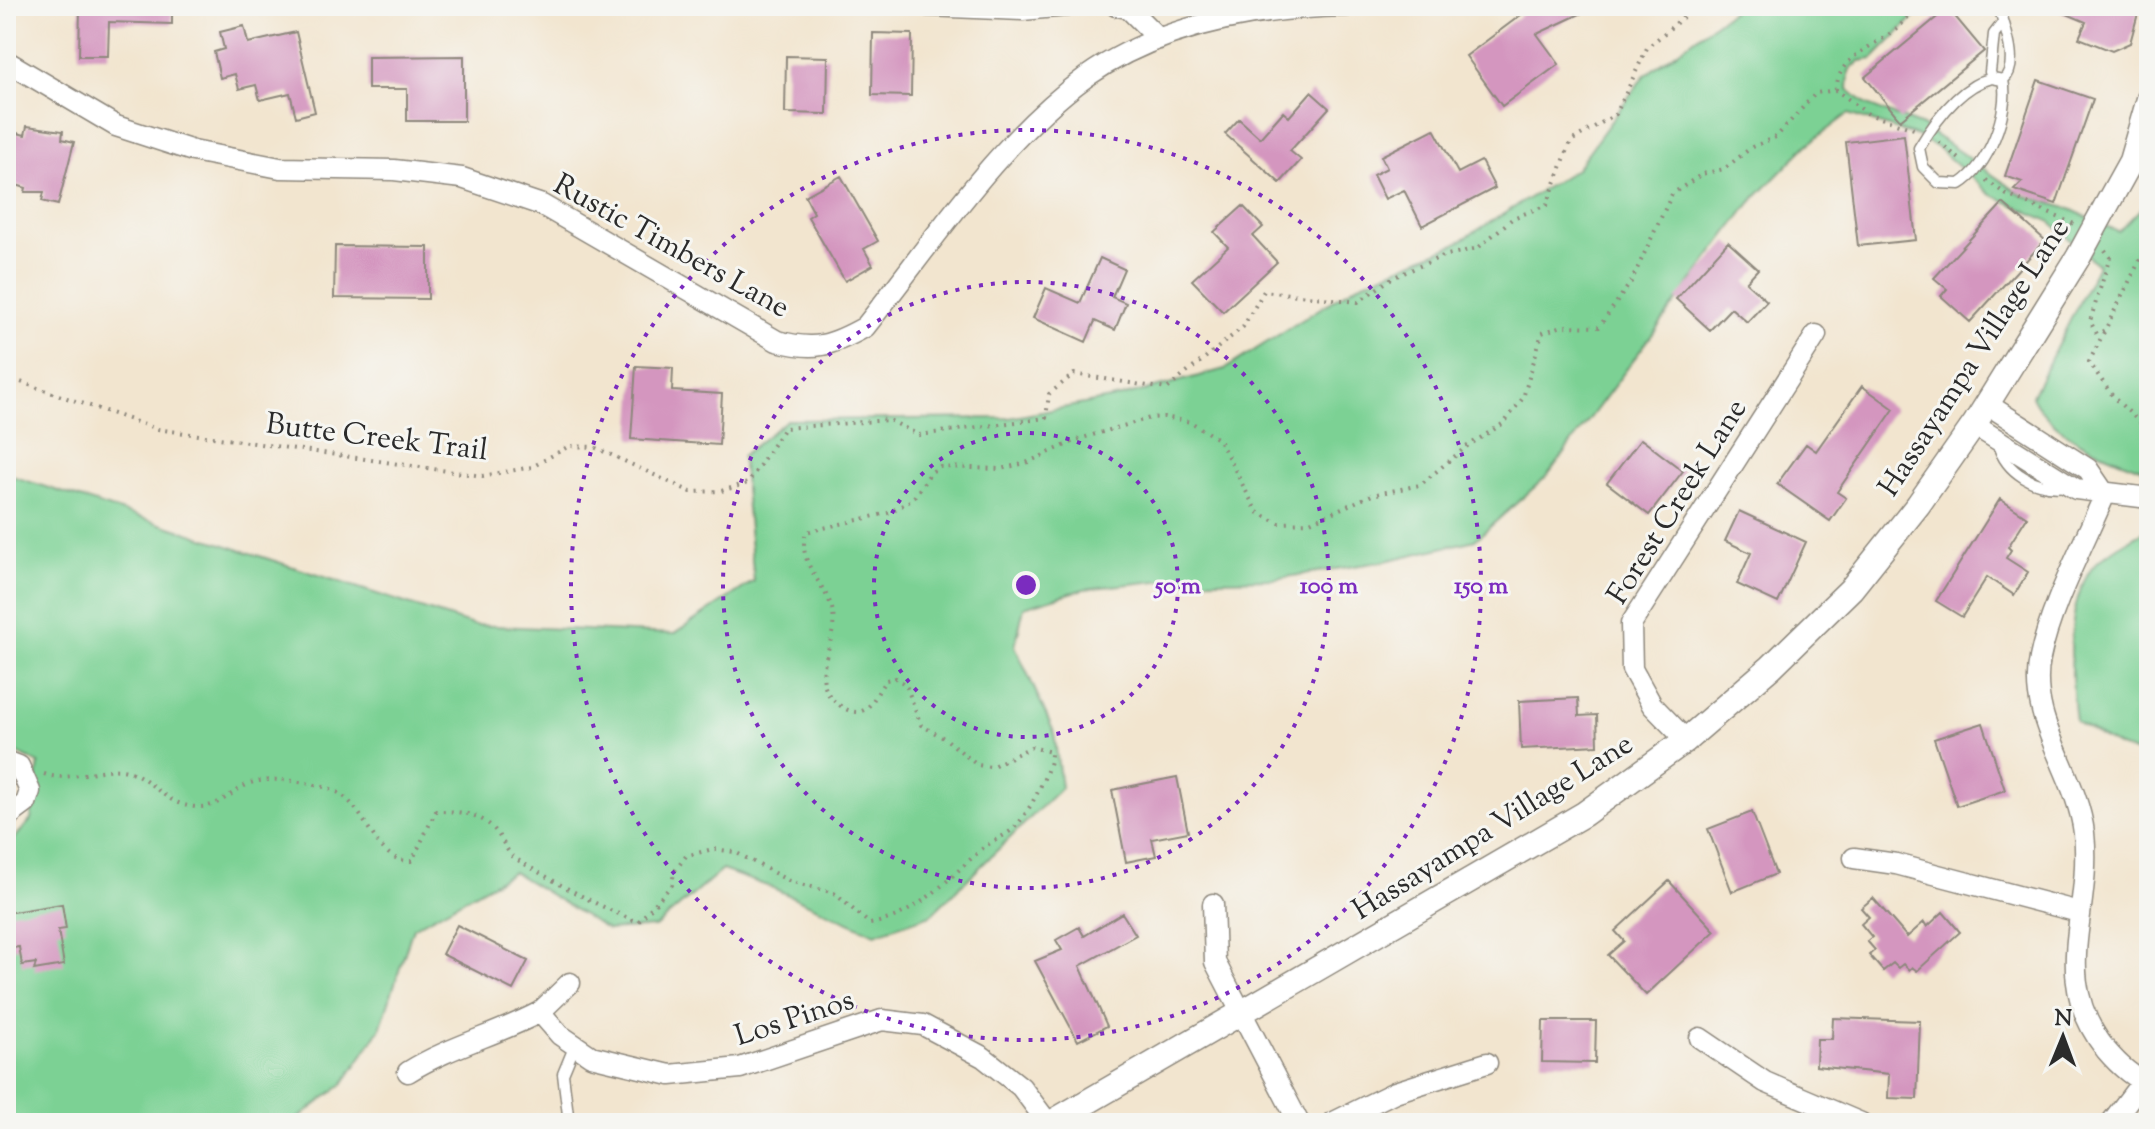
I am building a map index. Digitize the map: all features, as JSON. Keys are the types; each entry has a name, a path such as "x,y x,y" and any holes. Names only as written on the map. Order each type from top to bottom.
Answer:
{"street":[{"path":"928,6 1022,10 1067,6"},
{"path":"1116,6 1128,8 1159,39"},
{"name":"Rustic Timbers Lane","path":"6,61 116,126 193,151 280,168 394,170 462,178 508,191 542,205 777,341 804,348 835,343 865,327 1037,118 1089,75 1159,39 1234,17 1305,7 1347,6"},
{"name":"Hassayampa Village Lane","path":"1050,1123 1241,1016 1584,814 1686,740 1771,667 1851,589 1918,505 1981,415 2088,250 2105,208 2131,161 2149,99"},
{"name":"Forest Creek Lane","path":"1686,740 1652,705 1632,669 1631,624 1816,335"},
{"path":"1981,415 1997,438 2089,493 2149,498"},
{"path":"1981,415 2071,456 2096,476 2105,494 2054,615 2039,660 2039,700 2045,725 2075,794 2084,834 2075,950 2078,1000 2092,1032 2115,1060 2146,1082 2111,1123"},
{"path":"2065,480 2071,456"},
{"path":"6,818 26,803 30,791 12,763"},
{"path":"1854,858 1896,864 2079,912"},
{"path":"1213,904 1215,962 1299,1123"},
{"path":"408,1072 442,1051 500,1033 540,1012 570,983"},
{"name":"Los Pinos","path":"540,1012 560,1035 591,1056 670,1075 740,1068 882,1020 923,1025 983,1057 1021,1087 1050,1123"},
{"path":"1700,1038 1765,1082 1861,1123"},
{"path":"1332,1123 1395,1092 1487,1063"}],"lane":[{"path":"1999,6 2001,25 2008,33 2010,42 2009,73 1997,79 1977,84 1941,114 1918,155 1932,178 1955,185 1975,171 1986,155 2006,98 1997,79 1994,34 2001,25"},
{"path":"569,1123 563,1074 575,1045"}],"path":[{"name":"Butte Creek Trail","path":"6,377 157,429 482,476 532,467 569,446 594,447 691,492 721,491 748,483 784,428 889,420 919,435 1046,418 1049,394 1074,374 1167,389 1243,327 1264,291 1358,302 1392,278 1443,256 1478,248 1513,218 1547,205 1571,141 1616,114 1647,48 1682,18 1691,6"},
{"path":"1836,90 1838,76 1846,63 1896,30 1916,6"},
{"path":"12,763 50,776 125,770 142,778 172,803 197,807 214,806 249,784 276,780 326,787 351,800 385,852 401,862 412,861 436,811 476,815 496,830 513,858 536,867 584,899 638,922 672,885 674,872 686,856 713,849 735,852 789,881 834,893 870,924 901,916 927,900 985,846 1015,828 1025,817 1050,764 1051,752 1031,747 991,767 977,765 947,740 921,725 906,685 896,678 886,680 872,706 865,711 848,710 834,702 823,683 822,673 833,628 832,609 805,557 806,532 888,513 912,500 931,472 940,467 1000,469 1026,463 1079,439 1150,418 1191,422 1205,428 1227,450 1240,485 1257,512 1279,523 1310,522 1372,495 1405,491 1420,485 1516,410 1530,378 1542,333 1562,326 1599,327 1606,321 1631,282 1672,194 1702,174 1724,169 1752,147 1776,137 1816,93 1836,90 1868,114 1927,135 2007,195 2069,220 2078,228"},
{"path":"2149,242 2089,362 2114,398 2145,427 2149,440"},
{"path":"2088,250 2110,257 2090,321 2097,334 2105,330"}],"green space":[{"path":"1739,6 1925,6 1873,59 1860,61 1849,71 1848,89 1867,105 1922,126 2022,195 2070,209 2118,232 2149,200 2149,471 2099,452 2067,434 2041,410 2032,396 2098,265 2051,222 1990,194 1939,149 1917,136 1848,114 1807,145 1750,203 1547,476 1475,540 1385,561 1274,579 1157,581 1084,589 1024,607 1015,646 1054,732 1061,788 931,915 875,934 773,888 722,870 655,927 608,930 513,872 413,928 380,1029 343,1084 292,1123 6,1123 6,848 31,820 39,763 6,748 6,474 473,625 674,634 754,581 742,456 787,420 1009,418 1121,397 1225,369 1357,285 1455,244 1576,169 1644,76"},
{"path":"2149,529 2149,757 2119,747 2076,722 2071,643 2077,603 2092,568 2111,551"}],"building":[{"path":"80,6 172,6 172,24 109,22 108,56 79,56"},
{"path":"1533,6 1597,6 1537,34 1559,64 1502,106 1466,56"},
{"path":"2048,6 2140,6 2130,43 2112,51 2079,38 2086,22"},
{"path":"1948,8 1984,51 1900,120 1865,77"},
{"path":"244,26 248,43 296,32 315,112 296,117 290,93 260,100 256,85 239,89 235,74 220,78 214,52 224,49 220,32"},
{"path":"873,33 912,34 911,96 872,95"},
{"path":"464,56 464,121 407,121 407,89 368,89 368,57"},
{"path":"786,56 828,57 827,114 785,113"},
{"path":"2038,80 2093,99 2056,204 2014,190 2022,182 2005,176"},
{"path":"1311,92 1329,108 1290,151 1301,160 1280,183 1225,134 1239,119 1260,138 1283,112 1289,117"},
{"path":"27,126 63,131 62,139 74,142 58,205 42,201 44,192 25,192 26,188 6,182 6,130 25,135"},
{"path":"1434,129 1458,173 1481,161 1495,188 1422,226 1404,190 1385,199 1373,175 1387,168 1381,156"},
{"path":"1904,135 1916,240 1858,246 1846,142"},
{"path":"841,176 878,241 864,249 873,265 845,281 808,217 814,213 805,196"},
{"path":"2003,203 2045,240 1970,322 1941,296 1947,289 1934,278"},
{"path":"1243,206 1263,227 1253,236 1277,262 1223,312 1192,280 1228,247 1214,232"},
{"path":"1728,242 1758,269 1746,282 1767,301 1747,322 1731,308 1710,330 1676,299"},
{"path":"335,246 428,247 428,299 334,298"},
{"path":"1100,258 1124,269 1112,297 1126,303 1115,330 1095,321 1086,342 1033,318 1046,288 1080,303"},
{"path":"636,366 673,368 672,391 722,394 719,445 631,439"},
{"path":"1862,386 1894,409 1837,492 1846,498 1830,521 1777,484 1806,444 1816,451"},
{"path":"1641,439 1683,471 1649,515 1607,483"},
{"path":"2000,499 2027,517 2008,547 2011,550 2006,558 2028,572 2014,595 1987,577 1962,617 1936,601"},
{"path":"1739,511 1806,542 1778,603 1737,584 1751,553 1725,541"},
{"path":"1578,698 1579,716 1597,715 1598,745 1521,749 1519,701"},
{"path":"1983,723 2005,790 1957,806 1934,739"},
{"path":"1177,777 1188,832 1152,839 1156,856 1126,862 1112,790"},
{"path":"1752,812 1776,874 1732,892 1708,829"},
{"path":"1669,881 1715,931 1646,995 1608,955 1624,941 1615,931"},
{"path":"1873,898 1907,937 1924,922 1927,927 1943,912 1960,932 1917,971 1912,967 1909,970 1903,964 1898,968 1893,963 1883,971 1869,955 1875,950 1867,941 1872,937 1861,924 1869,917 1861,908"},
{"path":"62,904 66,929 58,930 64,965 34,970 36,963 22,965 19,947 6,949 6,913"},
{"path":"1122,913 1136,935 1080,966 1107,1026 1078,1041 1035,961 1062,950 1056,940 1079,927 1084,936"},
{"path":"457,925 528,961 513,990 442,954"},
{"path":"1833,1018 1920,1021 1917,1099 1888,1098 1889,1074 1816,1066 1817,1039 1832,1039"},
{"path":"1543,1021 1596,1021 1595,1063 1542,1062"}]}
